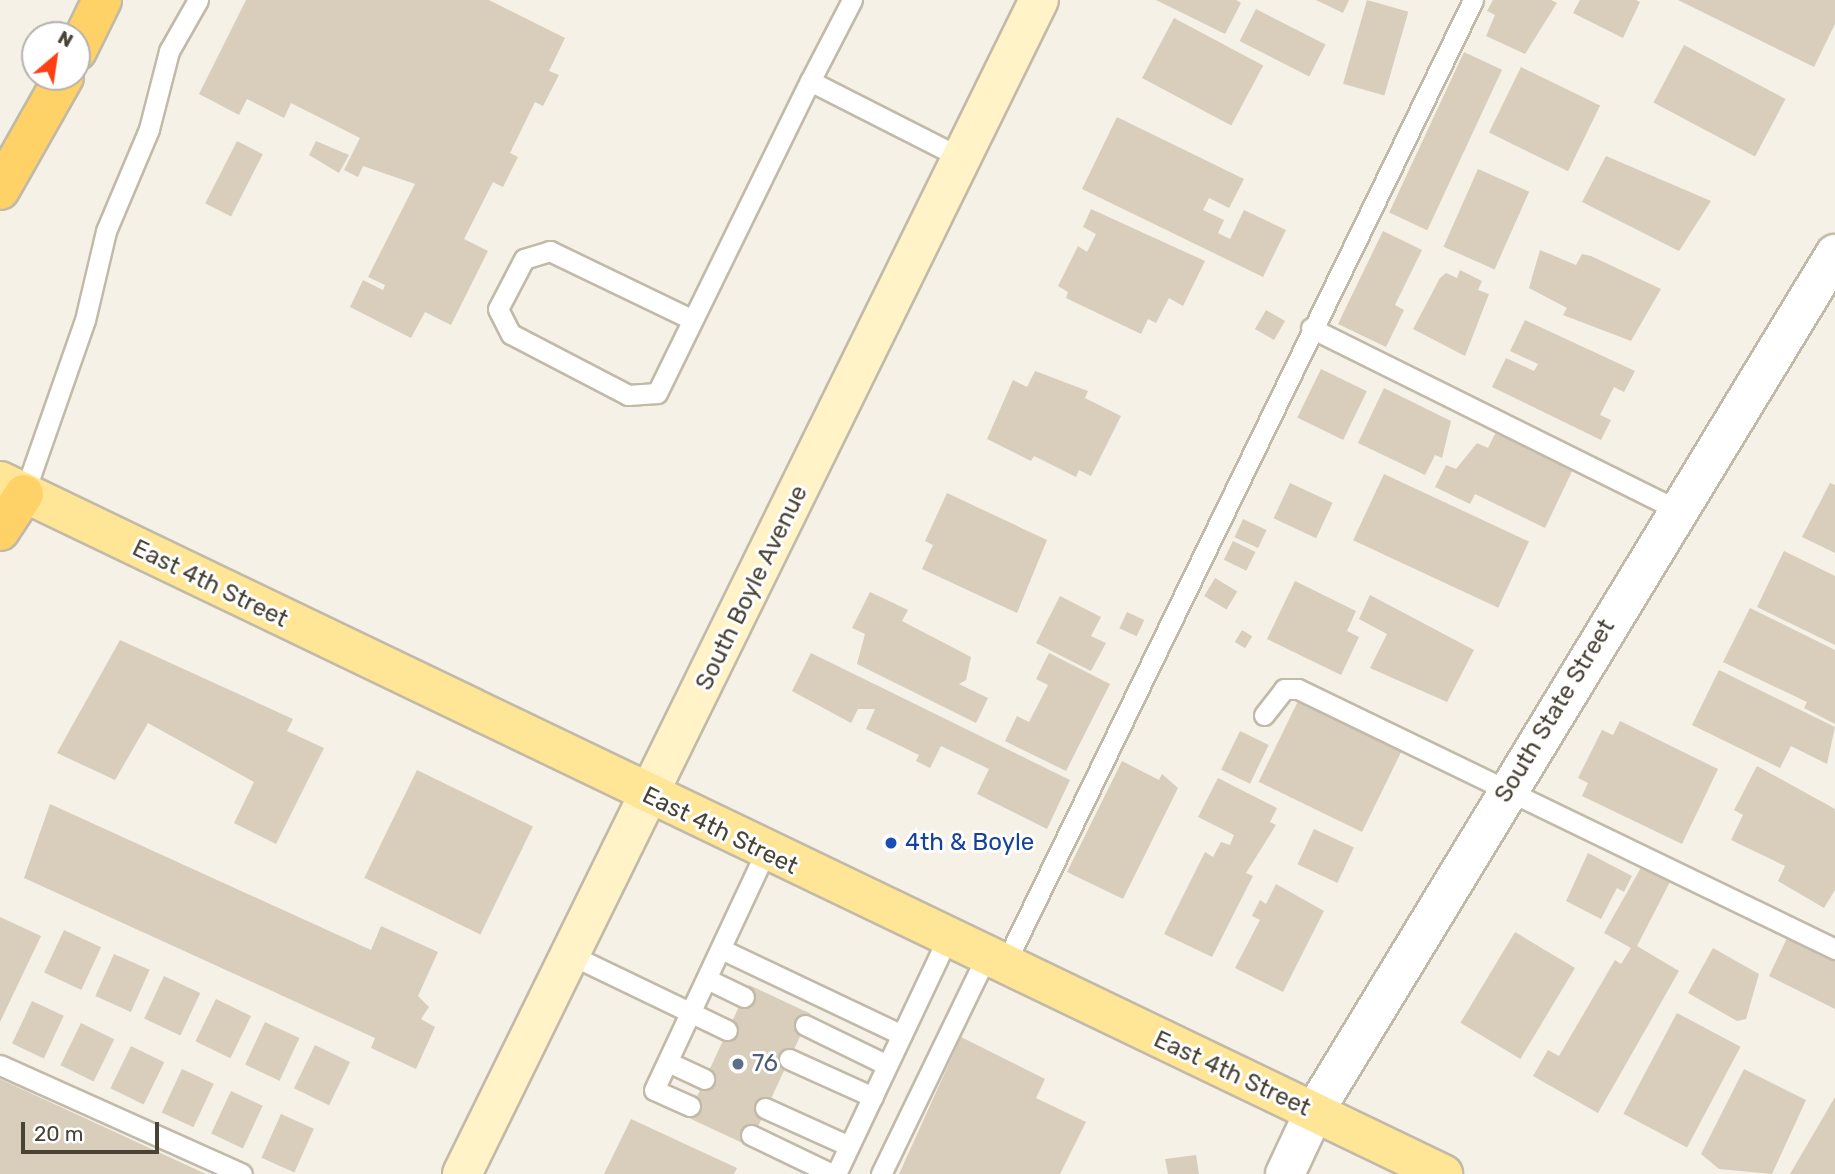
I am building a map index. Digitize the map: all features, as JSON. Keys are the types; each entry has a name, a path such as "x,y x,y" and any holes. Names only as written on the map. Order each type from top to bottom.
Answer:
{"highway":[{"path":"91,22 102,0"},
{"path":"0,190 56,91"},
{"path":"0,531 12,488"}],"main road":[{"name":"South Boyle Avenue","path":"461,1174 650,798 1039,0"},
{"name":"East 4th Street","path":"12,488 946,941 1443,1174"}],"street":[{"name":"South State Street","path":"1285,1174 1314,1112 1506,792 1832,265"}],"lane":[{"path":"12,488 85,320 106,231 149,129 169,51 198,0"},
{"path":"691,319 550,251 524,259 498,309 511,334 628,395 657,393 691,319 852,0"},
{"path":"881,1174 994,964 1473,0"},
{"path":"810,81 962,158"},
{"path":"1311,328 1678,510"},
{"path":"1264,715 1284,689 1298,689 1506,792 1833,944"},
{"path":"690,1106 654,1090 765,853"},
{"path":"751,1135 834,1174 946,941"},
{"path":"721,949 902,1034"},
{"path":"571,955 727,1030"},
{"path":"707,979 744,997"},
{"path":"805,1025 887,1065"},
{"path":"789,1059 873,1097"},
{"path":"668,1062 704,1079"},
{"path":"0,1065 243,1174"},
{"path":"765,1108 849,1146"}],"building":[{"path":"246,0 489,0 565,38 549,71 559,75 543,106 535,102 510,153 518,157 503,187 493,182 464,239 488,251 451,325 425,312 411,338 350,307 363,280 383,290 385,285 368,277 415,184 363,166 358,177 344,170 360,138 291,103 284,118 247,99 239,115 199,94"},
{"path":"1156,0 1236,0 1241,3 1225,34"},
{"path":"1316,0 1349,0 1343,13"},
{"path":"1367,0 1408,12 1384,95 1343,84"},
{"path":"1493,0 1551,0 1557,3 1525,54 1486,36 1495,15 1487,11"},
{"path":"1580,0 1640,2 1623,38 1573,13"},
{"path":"1678,0 1835,0 1835,24 1814,67"},
{"path":"1256,9 1325,44 1309,76 1240,41"},
{"path":"1174,18 1263,65 1231,125 1142,78"},
{"path":"1684,45 1786,99 1755,156 1653,102"},
{"path":"1464,52 1502,70 1427,230 1389,212"},
{"path":"1521,67 1600,106 1568,171 1489,133"},
{"path":"1117,117 1244,179 1229,208 1209,198 1203,210 1224,220 1218,233 1230,239 1244,210 1286,230 1263,277 1082,189"},
{"path":"237,141 263,154 231,217 205,203"},
{"path":"316,141 349,155 339,173 309,155"},
{"path":"1606,156 1711,201 1679,251 1582,202"},
{"path":"1478,169 1529,192 1495,269 1443,247"},
{"path":"1091,209 1205,261 1183,306 1169,298 1156,323 1148,319 1141,334 1066,298 1068,292 1058,286 1078,246 1087,252 1096,234 1083,227"},
{"path":"1383,231 1422,250 1395,305 1404,310 1386,347 1338,324"},
{"path":"1540,250 1576,265 1582,254 1591,256 1661,289 1631,341 1563,315 1567,308 1529,288"},
{"path":"1460,270 1482,281 1478,290 1489,294 1465,356 1413,329 1440,278 1446,273 1457,278"},
{"path":"1266,310 1285,321 1274,340 1255,329"},
{"path":"1525,320 1635,371 1624,392 1614,387 1600,415 1611,420 1601,440 1492,387 1506,358 1534,371 1538,364 1510,351"},
{"path":"1321,369 1367,391 1343,440 1297,418"},
{"path":"1035,371 1088,391 1085,398 1121,416 1091,476 1079,470 1076,477 1034,456 1031,461 987,439 1013,380 1027,387"},
{"path":"1384,388 1451,421 1442,458 1435,455 1425,475 1358,443"},
{"path":"1499,426 1576,463 1545,528 1475,494 1470,504 1435,487 1446,465 1456,469 1477,443 1488,448"},
{"path":"1384,474 1529,542 1498,608 1353,540"},
{"path":"1290,483 1333,503 1316,538 1274,518"},
{"path":"1830,483 1835,485 1835,553 1802,537"},
{"path":"947,493 1047,540 1017,613 922,569 933,545 925,541"},
{"path":"1243,519 1267,530 1258,548 1235,537"},
{"path":"1233,541 1255,552 1246,571 1224,560"},
{"path":"1784,551 1835,576 1835,645 1757,607"},
{"path":"1215,578 1237,591 1226,609 1204,596"},
{"path":"1295,581 1356,611 1347,631 1359,637 1341,675 1267,639"},
{"path":"870,592 908,610 902,621 971,657 966,680 959,684 988,698 976,723 857,664 865,634 852,628"},
{"path":"1370,595 1474,650 1447,702 1370,668 1387,634 1359,619"},
{"path":"1060,596 1101,617 1091,636 1106,643 1091,671 1036,643"},
{"path":"1750,608 1835,650 1835,724 1804,708 1807,702 1723,662"},
{"path":"1127,612 1144,620 1137,636 1119,628"},
{"path":"1242,630 1252,636 1245,648 1235,642"},
{"path":"120,640 293,719 287,731 324,748 276,844 234,823 254,782 148,723 115,780 57,753"},
{"path":"811,653 1070,780 1047,829 977,794 989,769 941,746 930,768 916,761 919,755 866,729 875,709 858,709 851,723 792,691"},
{"path":"1049,653 1110,684 1066,771 1005,741 1017,716 1029,722 1048,685 1036,679"},
{"path":"1719,670 1835,727 1827,764 1791,746 1780,768 1692,725"},
{"path":"1299,699 1402,749 1362,832 1259,782"},
{"path":"1620,721 1718,769 1682,844 1582,796 1588,783 1578,778 1602,730 1613,735"},
{"path":"1240,731 1269,745 1250,784 1221,770"},
{"path":"1122,761 1159,780 1162,774 1178,788 1123,899 1067,872"},
{"path":"1757,766 1835,809 1835,890 1824,908 1778,881 1785,866 1731,840 1743,815 1734,810"},
{"path":"417,770 533,827 480,934 364,878"},
{"path":"1218,778 1277,808 1270,822 1276,825 1246,873 1253,876 1212,957 1164,934 1205,852 1213,857 1221,842 1230,845 1234,835 1198,817"},
{"path":"50,804 371,950 381,926 438,952 418,996 429,1007 421,1019 435,1027 416,1069 371,1048 375,1038 24,878"},
{"path":"1314,829 1354,848 1337,883 1298,864"},
{"path":"1588,853 1632,876 1624,892 1617,888 1601,919 1566,901"},
{"path":"1643,864 1671,880 1637,946 1679,971 1598,1113 1533,1076 1548,1050 1559,1056 1615,960 1621,964 1631,948 1604,933"},
{"path":"1276,884 1324,911 1283,992 1235,968 1260,920 1252,916 1260,900 1266,904"},
{"path":"0,917 41,936 0,1022"},
{"path":"64,930 101,947 81,990 44,973"},
{"path":"1515,932 1575,968 1520,1059 1460,1023"},
{"path":"1787,938 1835,961 1835,1009 1769,976"},
{"path":"1713,948 1759,974 1746,1019 1737,1021 1688,993"},
{"path":"114,954 150,970 131,1012 95,996"},
{"path":"164,976 200,993 180,1036 144,1019"},
{"path":"749,985 811,1014 749,1146 687,1117"},
{"path":"216,999 251,1016 230,1058 195,1041"},
{"path":"32,1001 64,1016 44,1058 12,1044"},
{"path":"1677,1013 1741,1047 1687,1147 1623,1114"},
{"path":"265,1022 299,1038 280,1081 245,1065"},
{"path":"81,1023 114,1039 94,1081 60,1065"},
{"path":"961,1037 1045,1079 1036,1098 1086,1122 1060,1174 899,1174"},
{"path":"315,1045 350,1062 329,1105 294,1088"},
{"path":"131,1046 164,1062 144,1104 110,1088"},
{"path":"182,1069 214,1084 193,1127 162,1113"},
{"path":"1744,1069 1806,1100 1772,1174 1719,1169 1701,1154"},
{"path":"0,1079 206,1174 0,1174"},
{"path":"231,1091 263,1106 243,1148 211,1134"},
{"path":"1835,1097 1835,1174 1790,1174"},
{"path":"281,1114 314,1129 294,1172 261,1158"},
{"path":"631,1119 737,1168 734,1174 604,1174"},
{"path":"1196,1155 1199,1174 1168,1174 1165,1159"}],"place":[{"name":"4th & Boyle","path":"891,843"},
{"name":"76","path":"738,1064"}]}
